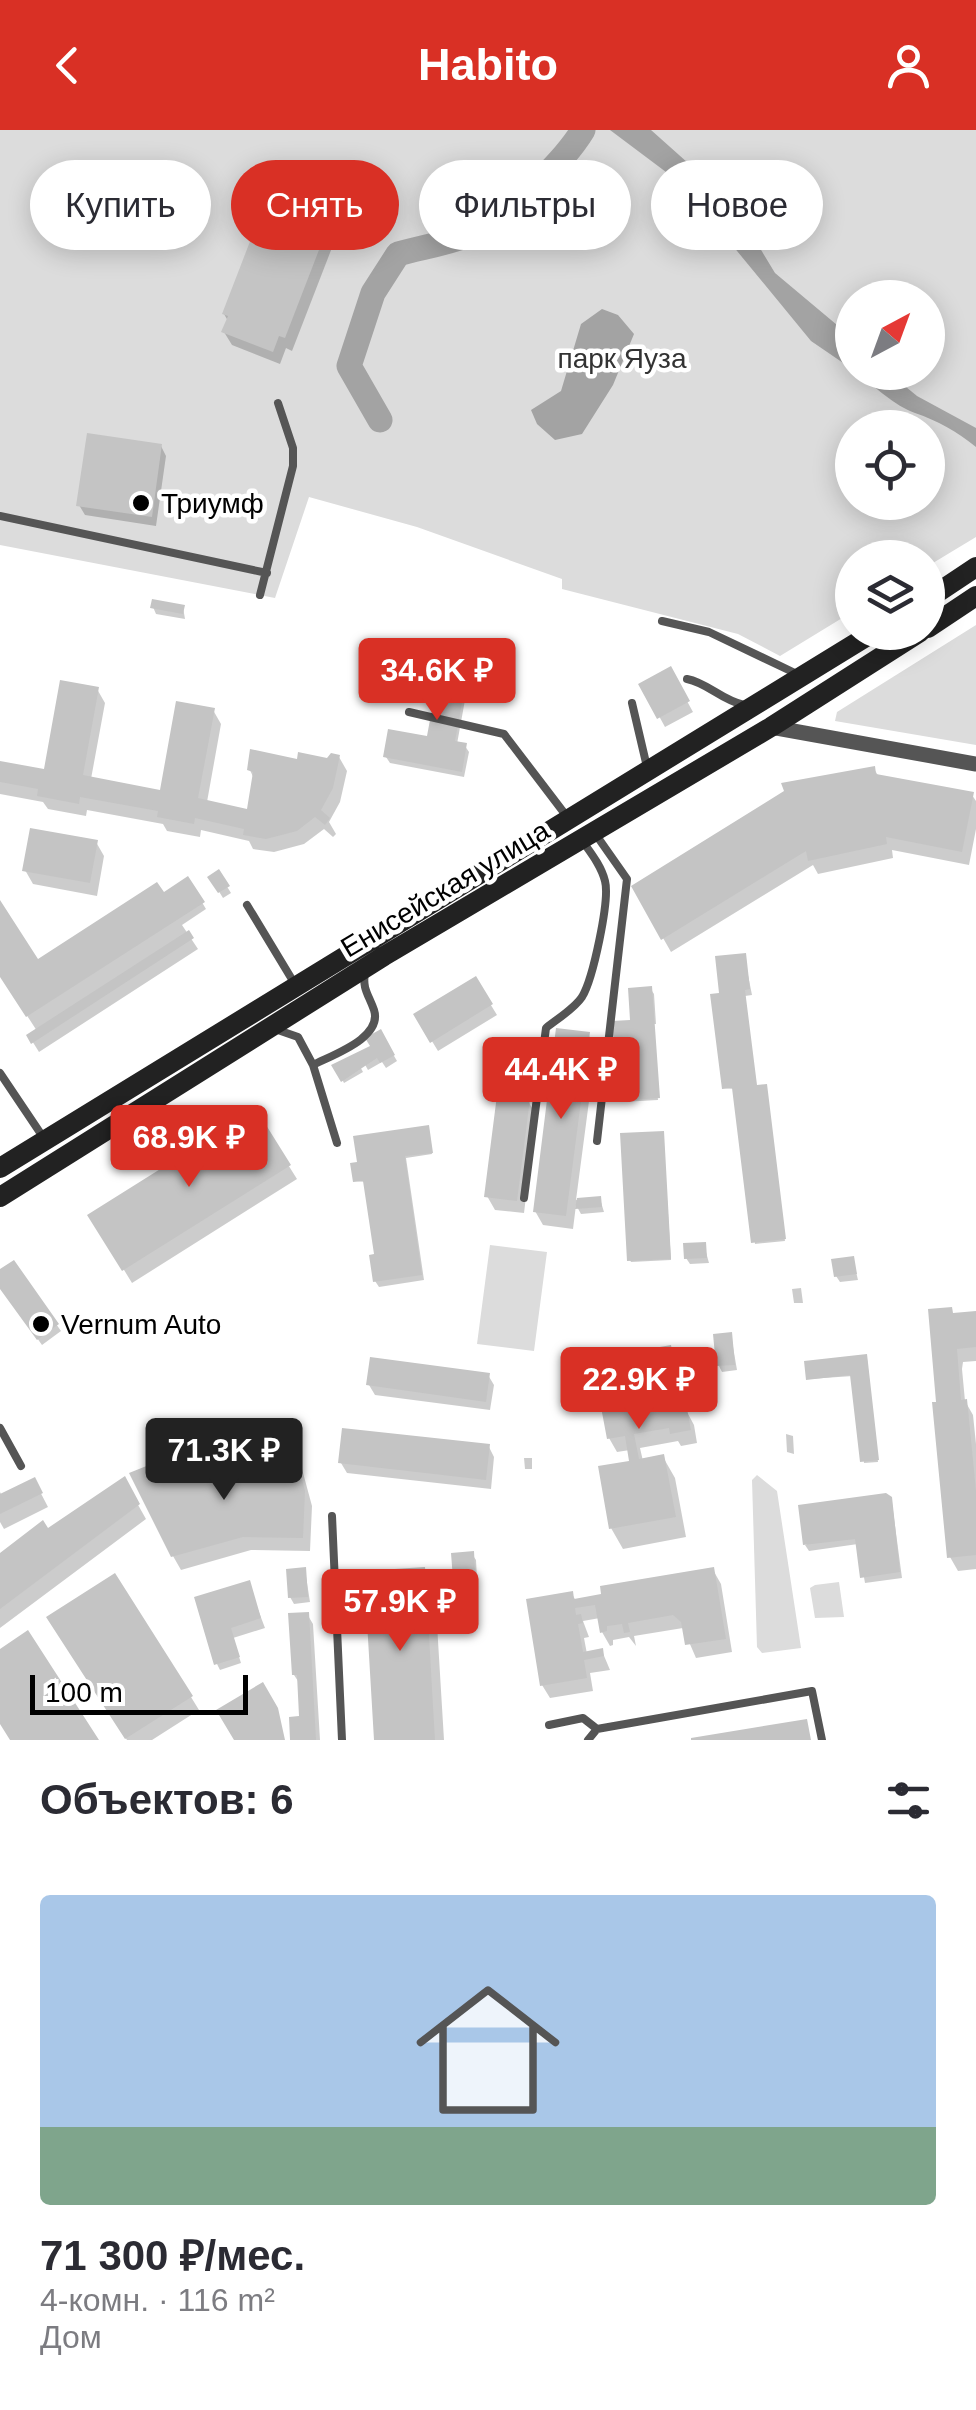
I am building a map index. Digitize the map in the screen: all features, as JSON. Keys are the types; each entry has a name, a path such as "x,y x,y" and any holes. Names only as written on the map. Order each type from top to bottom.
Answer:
{"main road":[{"path":"945,588 976,568"},
{"path":"945,617 976,596"},
{"name":"Енисейская улица","path":"0,1196 582,831 649,773 845,650"},
{"name":"Енисейская улица","path":"0,1168 296,986 771,727 892,650"}],"street":[{"path":"771,727 976,764"}],"lane":[{"path":"260,595 293,466 293,448 278,403"},
{"path":"0,516 267,572"},
{"path":"662,621 708,632 803,676"},
{"path":"686,680 700,682 722,700 753,708"},
{"path":"632,703 649,773"},
{"path":"409,712 504,734 582,831 627,879 597,1141"},
{"path":"524,1198 546,1028 580,1000 592,972 606,898 606,884 582,831"},
{"path":"248,905 296,986"},
{"path":"313,1065 366,1036 376,1022 362,986 366,968"},
{"path":"271,1027 298,1036 313,1065 337,1143"},
{"path":"0,1073 45,1140"},
{"path":"0,1428 21,1466"},
{"path":"332,1516 342,1740"},
{"path":"588,1740 597,1729 812,1691 822,1740"},
{"path":"548,1725 583,1718 597,1729"}],"green space":[{"name":"парк Яуза","path":"0,130 976,130 976,537 945,556 945,540 835,540 835,622 780,656 738,634 562,589 562,579 417,527 309,497 275,598 0,545"},
{"path":"976,625 976,745 835,721 837,712 936,650 945,650 945,644"},
{"path":"490,1245 547,1252 534,1351 477,1344"},
{"path":"757,1475 777,1491 801,1648 762,1653 757,1647 752,1480"},
{"path":"839,1582 844,1617 815,1618 810,1588"}],"shaded area":[{"path":"610,130 651,130 685,160 651,161"},
{"path":"736,250 761,250 775,273 835,323 835,357 811,341"},
{"path":"602,309 618,315 634,334 613,385 582,434 555,440 537,424 531,410 561,391 581,324"},
{"path":"879,390 910,390 943,410 909,410"},
{"path":"945,411 976,428 976,447 947,427"}],"building":[{"path":"247,250 319,250 285,338 279,336 273,352 221,332 228,316 222,314"},
{"path":"87,433 162,444 152,517 76,506"},
{"path":"152,599 185,605 183,614 150,608"},
{"path":"442,654 470,659 455,741 467,743 462,772 383,757 388,729 427,736 437,682 432,681 434,670 439,671"},
{"path":"671,666 690,701 657,719 638,684"},
{"path":"60,680 99,687 83,775 160,790 176,701 215,708 198,798 247,809 253,772 247,770 250,749 297,759 298,752 327,758 331,753 340,755 333,788 321,810 330,818 325,825 315,817 297,831 266,839 243,835 244,829 195,818 194,824 157,817 158,811 80,797 79,804 37,796 38,789 0,782 0,761 44,769"},
{"path":"875,766 876,774 974,792 962,852 886,837 887,844 808,861 806,851 661,940 631,886 784,791 781,783"},
{"path":"30,828 98,840 90,883 22,871"},
{"path":"219,869 230,886 218,893 207,877"},
{"path":"188,876 205,902 26,1017 0,977 0,900 38,959 157,882 164,892"},
{"path":"189,930 194,938 31,1044 26,1035"},
{"path":"746,953 750,989 745,990 757,1085 767,1084 786,1239 751,1243 732,1088 722,1089 710,994 719,993 715,956"},
{"path":"476,976 493,1004 430,1043 413,1014"},
{"path":"652,986 660,1098 618,1101 612,1021 630,1020 628,988"},
{"path":"556,1028 590,1032 566,1216 533,1212"},
{"path":"381,1029 395,1055 380,1063 377,1058 341,1082 331,1065 370,1046 365,1038"},
{"path":"497,1095 530,1099 517,1201 484,1197"},
{"path":"256,1109 291,1165 122,1271 87,1215"},
{"path":"429,1125 433,1153 405,1156 422,1275 373,1282 369,1255 374,1254 363,1181 353,1182 350,1163 357,1162 353,1136"},
{"path":"664,1131 671,1259 627,1261 620,1133"},
{"path":"601,1196 602,1207 575,1209 577,1198"},
{"path":"706,1242 707,1258 684,1259 683,1243"},
{"path":"854,1256 857,1274 834,1277 831,1259"},
{"path":"14,1260 59,1324 37,1340 0,1289 0,1269"},
{"path":"952,1307 953,1313 976,1311 976,1347 957,1349 961,1400 967,1399 976,1491 976,1555 947,1558 932,1402 936,1402 928,1309"},
{"path":"732,1332 735,1365 716,1366 713,1334"},
{"path":"671,1345 683,1410 687,1409 691,1430 670,1434 669,1428 634,1434 639,1459 664,1454 676,1517 609,1529 598,1466 629,1461 625,1436 607,1439 592,1359"},
{"path":"867,1354 879,1460 860,1462 850,1375 806,1380 804,1361"},
{"path":"370,1357 490,1373 486,1402 366,1385"},
{"path":"342,1428 490,1444 486,1480 338,1463"},
{"path":"295,1452 305,1491 303,1538 243,1537 171,1557 129,1473 169,1457 177,1478 188,1474 191,1481"},
{"path":"125,1476 140,1504 0,1609 0,1553 43,1520 48,1528"},
{"path":"35,1477 43,1493 0,1514 0,1494"},
{"path":"886,1493 892,1497 900,1572 860,1578 855,1539 803,1545 798,1505"},
{"path":"474,1551 476,1591 454,1592 451,1553"},
{"path":"306,1567 308,1597 288,1598 286,1569"},
{"path":"425,1567 435,1740 374,1740 364,1571"},
{"path":"714,1567 726,1639 685,1645 681,1622 673,1615 628,1623 630,1632 624,1633 622,1624 607,1626 607,1631 600,1633 595,1605 575,1608 583,1623 578,1624 583,1652 603,1648 604,1656 584,1660 587,1678 540,1686 526,1599 573,1591 574,1599 601,1594 600,1586"},
{"path":"115,1573 193,1696 125,1739 46,1617"},
{"path":"250,1580 261,1618 231,1628 240,1657 214,1665 194,1597"},
{"path":"309,1612 316,1740 290,1740 289,1717 299,1716 288,1613"},
{"path":"28,1630 99,1740 10,1740 0,1724 0,1649"},
{"path":"263,1682 278,1708 285,1740 234,1740 216,1710"},
{"path":"807,1719 811,1740 691,1740 691,1738"}],"waterway":[{"path":"380,420 349,366 373,293 398,254 456,239 488,224 549,172 583,130"}],"place":[{"name":"Триумф","path":"141,503"},
{"name":"Vernum Auto","path":"41,1324"}]}
